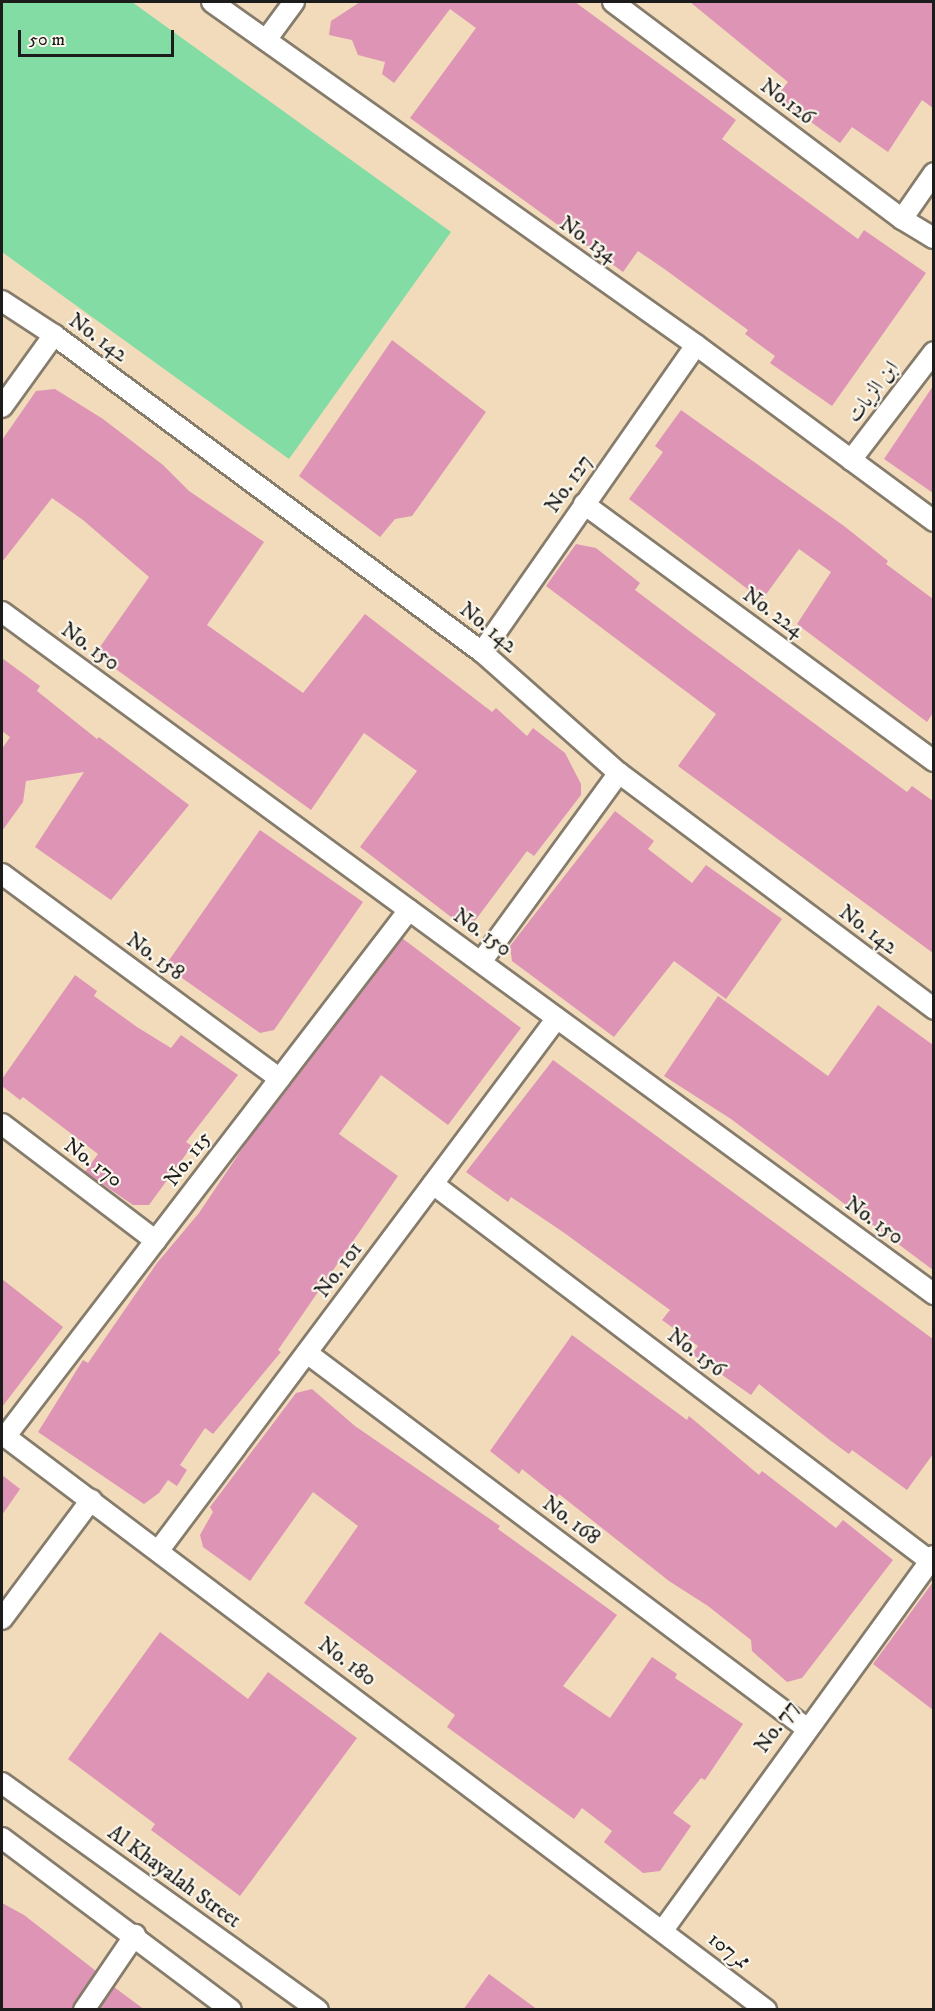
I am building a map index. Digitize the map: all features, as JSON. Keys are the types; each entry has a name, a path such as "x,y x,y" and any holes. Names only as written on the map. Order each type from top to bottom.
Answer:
{"street":[{"name":"No. 134","path":"212,2 696,345 933,521"},
{"path":"266,40 294,2"},
{"name":"No.126","path":"613,2 902,219 933,238"},
{"path":"902,219 933,173"},
{"name":"No. 142","path":"2,300 54,335 482,652 619,773 933,1009"},
{"path":"2,407 54,335"},
{"name":"No. 127","path":"482,652 696,345"},
{"name":"ابن الزيات","path":"851,460 933,352"},
{"name":"No. 224","path":"584,504 933,761"},
{"name":"No. 150","path":"2,612 933,1294"},
{"path":"481,962 619,773"},
{"name":"No. 158","path":"2,874 280,1079"},
{"name":"No. 115","path":"3,1435 156,1241 409,910"},
{"name":"No. 101","path":"159,1550 557,1018"},
{"name":"No. 170","path":"2,1124 156,1241"},
{"name":"No. 156","path":"433,1184 932,1558"},
{"name":"No. 168","path":"307,1353 806,1728"},
{"name":"No. 180","path":"3,1435 663,1930"},
{"path":"2,1619 91,1500"},
{"name":"No. 77","path":"663,1930 806,1728 932,1558"},
{"name":"Al Khayalah Street","path":"2,1783 318,2010"},
{"path":"2,1838 135,1935 231,2010"},
{"name":"ممر107","path":"663,1930 766,2010"},
{"path":"84,2010 135,1935"}],"green space":[{"path":"2,2 132,2 451,232 289,459 2,252"}],"building":[{"path":"360,2 575,2 736,120 722,139 858,239 864,230 926,273 832,406 770,363 775,356 745,334 748,330 663,268 638,251 623,272 410,118 476,28 450,9 394,83 382,74 385,62 358,55 352,40 329,35 331,21"},
{"path":"690,2 933,2 933,108 922,100 888,152 852,127 840,143 776,97 788,82"},
{"path":"392,340 486,412 412,516 395,519 380,537 299,476"},
{"path":"933,386 933,493 884,459"},
{"path":"55,389 103,419 163,465 189,491 264,542 207,625 303,693 365,614 492,712 496,708 527,736 533,728 565,753 581,784 581,795 534,856 527,851 468,930 360,847 417,771 364,733 311,810 95,654 149,577 83,520 52,498 2,562 2,440 36,391"},
{"path":"681,410 844,526 888,561 886,564 933,599 933,713 927,722 797,624 831,572 799,549 762,600 629,499 663,452 655,446"},
{"path":"576,544 596,548 640,583 635,590 688,630 907,792 912,786 933,801 933,953 678,766 716,714 546,586"},
{"path":"2,658 40,686 37,691 97,739 99,737 189,805 111,900 35,847 84,772 26,781 23,802 2,831 2,749 10,737 2,731"},
{"path":"615,811 654,841 648,849 692,883 706,865 782,919 726,999 674,961 614,1037 512,961 510,946"},
{"path":"260,830 363,902 274,1030 260,1033 165,966"},
{"path":"402,938 521,1028 448,1125 381,1075 339,1134 398,1176 278,1350 281,1352 213,1434 205,1428 180,1465 187,1470 177,1486 168,1480 159,1493 144,1504 38,1432 83,1360 88,1363 157,1263 199,1213 250,1137"},
{"path":"75,975 97,991 94,996 171,1048 181,1035 238,1075 186,1142 192,1146 149,1205 133,1205 85,1172 98,1154 23,1097 20,1100 2,1086 2,1079"},
{"path":"718,996 828,1076 878,1005 933,1045 933,1270 731,1119 664,1076"},
{"path":"553,1060 933,1339 933,1454 907,1490 852,1450 849,1454 759,1384 751,1395 692,1354 698,1346 662,1320 670,1310 563,1232 511,1197 508,1202 466,1172"},
{"path":"2,1279 63,1327 2,1407"},
{"path":"572,1335 687,1420 689,1416 759,1475 762,1471 836,1528 843,1520 893,1560 802,1678 787,1682 752,1651 751,1640 708,1606 669,1581 559,1494 557,1497 522,1469 519,1474 490,1451"},
{"path":"312,1389 355,1426 500,1526 498,1529 617,1615 563,1686 610,1718 652,1657 677,1674 675,1678 743,1724 705,1780 701,1778 673,1813 691,1826 660,1871 643,1873 604,1842 612,1831 582,1808 574,1819 447,1727 455,1715 304,1603 358,1526 313,1492 250,1581 203,1547 200,1535 213,1512 210,1507 296,1393"},
{"path":"2,1475 20,1489 2,1515"},
{"path":"933,1582 933,1710 873,1664"},
{"path":"160,1632 248,1699 268,1672 357,1738 240,1896 151,1830 155,1824 68,1759"},
{"path":"2,1903 24,1915 96,1971 72,2010 2,2010"},
{"path":"489,1974 538,2010 463,2010"},
{"path":"114,1987 145,2010 99,2010"}]}
